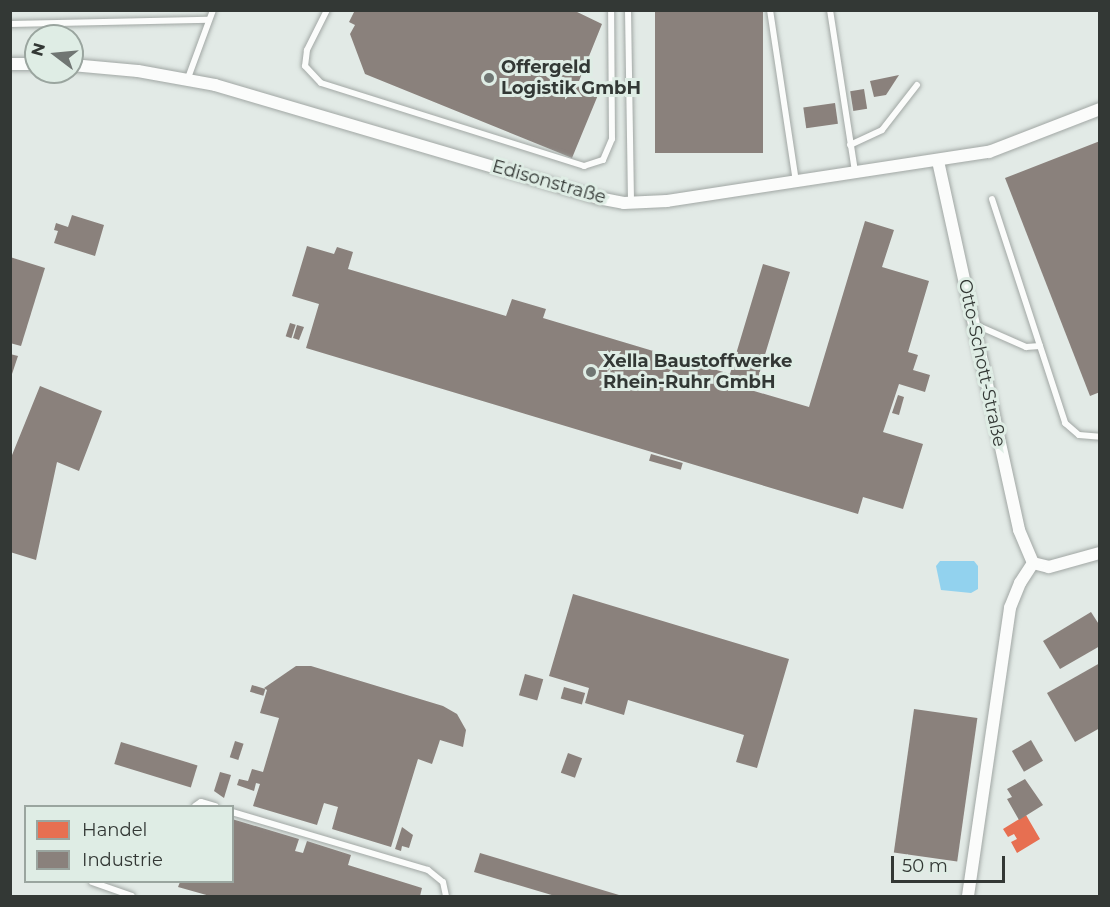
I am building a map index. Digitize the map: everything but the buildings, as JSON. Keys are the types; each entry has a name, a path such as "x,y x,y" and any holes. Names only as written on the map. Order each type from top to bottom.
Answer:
{"street":[{"name":"Edisonstraße","path":"84,66 188,78 598,198 631,203 796,182 989,152 1100,109"},
{"name":"Otto-Schott-Straße","path":"938,161 1019,530 1033,563"},
{"path":"968,897 1010,608 1020,582 1033,563 1049,567 1100,553"}],"lane":[{"path":"188,78 213,10"},
{"path":"327,10 307,50 305,66 321,83 584,166 603,160 612,139 611,10"},
{"path":"628,10 631,203"},
{"path":"770,10 796,182"},
{"path":"830,10 855,173"},
{"path":"10,24 209,20"},
{"path":"850,145 882,130 917,85"},
{"path":"992,199 1065,423 1079,435 1100,437"},
{"path":"974,324 1026,347 1040,346"},
{"path":"234,813 428,870 443,882 446,897"},
{"path":"95,883 132,897"}],"water":[{"path":"940,561 974,561 978,566 978,589 971,593 941,590 936,566"}],"place":[{"name":"Offergeld Logistik GmbH","path":"489,78"},
{"name":"Xella Baustoffwerke Rhein-Ruhr GmbH","path":"591,372"}]}
